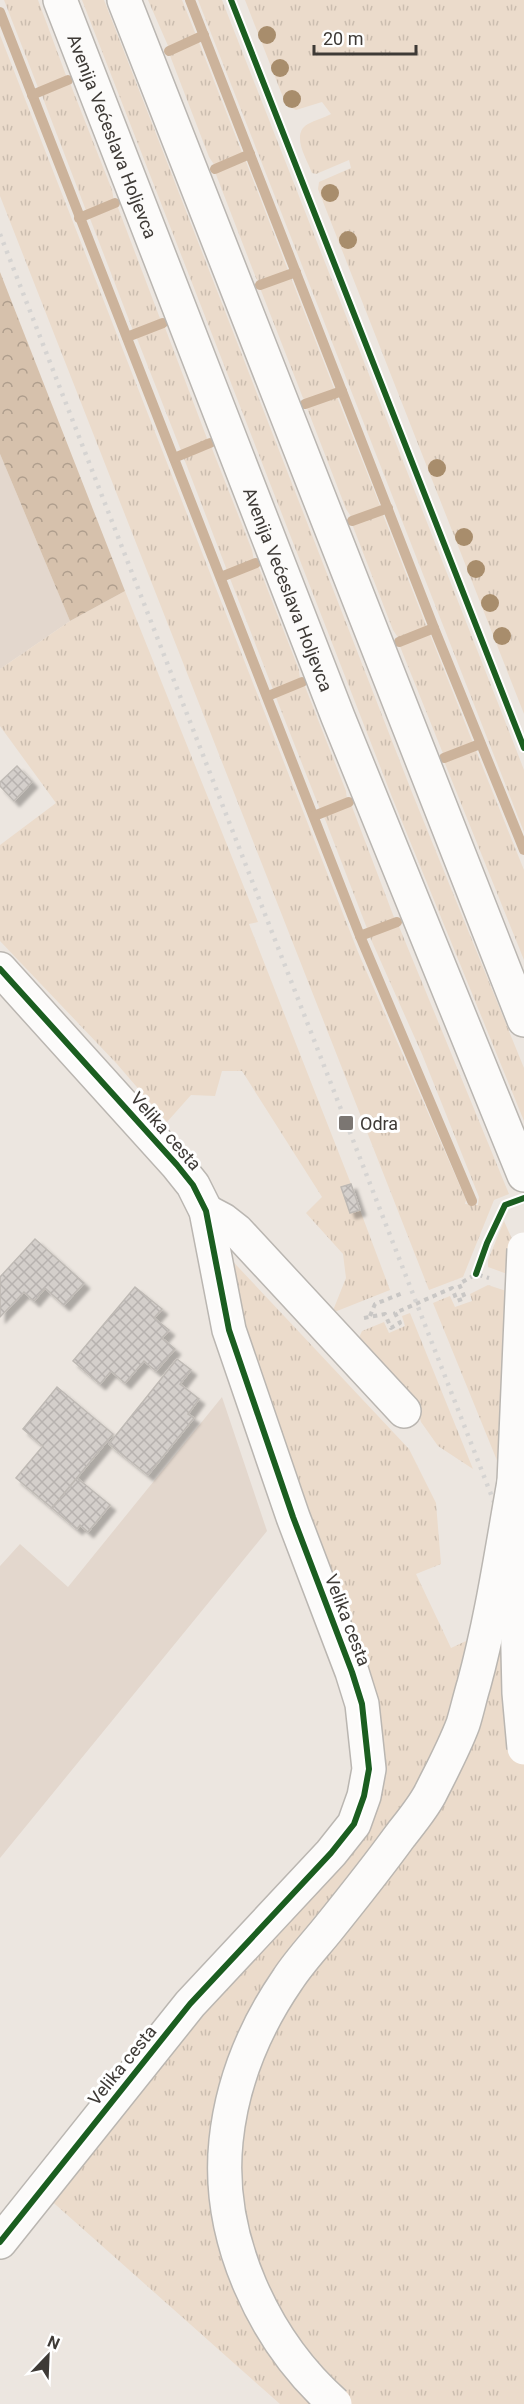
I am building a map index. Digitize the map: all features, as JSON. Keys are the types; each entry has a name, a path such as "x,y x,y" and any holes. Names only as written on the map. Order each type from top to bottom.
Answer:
{"main road":[{"name":"Avenija Većeslava Holjevca","path":"60,0 338,717 524,1175"},
{"path":"124,0 524,1020"},
{"name":"Velika cesta","path":"0,969 177,1165 193,1185 206,1211 232,1341 293,1517 362,1704 369,1769 364,1796 354,1824 331,1853 190,2004 0,2242"},
{"path":"206,1211 237,1231 404,1411"},
{"path":"524,1249 514,1482 519,1694 524,1748"},
{"path":"335,2404 314,2385 284,2347 260,2308 243,2268 232,2224 226,2182 226,2142 234,2099 246,2055 265,2016 289,1978 375,1870 428,1798 463,1724 485,1644 514,1482"}],"path":[{"path":"328,1330 370,1316 385,1314 391,1328 400,1323 395,1313 452,1288 457,1301 461,1300 465,1298 459,1284 476,1274 479,1264"},
{"path":"370,1316 375,1304 403,1293"}],"shaded area":[{"path":"0,454 70,621 0,669"},
{"path":"222,1397 267,1531 0,1858 0,1566 20,1544 68,1587"}],"green space":[{"path":"4,0 38,0 67,78 39,90"},
{"path":"82,0 104,0 413,795 524,1068 524,1121 392,797"},
{"path":"148,0 182,0 196,35 169,48"},
{"path":"198,0 222,0 514,744 524,770 524,832"},
{"path":"245,0 524,0 524,714 318,189 319,182 351,168 349,160 316,174 312,173 301,147 300,134 308,124 331,114 322,102 296,110 286,105"},
{"path":"0,35 358,952 466,1200 465,1204 478,1205 479,1197 422,1054 369,935 398,924 509,1194 494,1200 463,1277 429,1290 0,196"},
{"path":"198,40 243,155 215,166 209,157 169,53"},
{"path":"70,83 112,190 114,201 87,213 41,93"},
{"path":"245,159 289,273 263,282 259,282 256,278 215,172"},
{"path":"117,205 161,321 134,333 89,216"},
{"path":"0,272 125,591 70,621 0,454"},
{"path":"291,278 335,391 309,402 303,398 260,288"},
{"path":"164,325 208,441 182,453 136,336"},
{"path":"337,397 381,508 352,518 346,509 307,408"},
{"path":"211,446 252,550 254,561 228,573 183,456"},
{"path":"382,512 427,628 399,639 393,630 352,524"},
{"path":"258,565 299,670 300,680 274,692 229,576"},
{"path":"125,591 258,922 249,924 351,1184 341,1188 350,1213 360,1210 390,1290 332,1313 346,1278 343,1254 306,1213 322,1197 242,1071 222,1071 215,1096 191,1095 167,1122 117,1064 0,941 0,845 56,803 0,726 0,669 70,621"},
{"path":"429,632 473,743 444,756 399,644"},
{"path":"304,684 346,791 347,800 321,812 275,695"},
{"path":"475,748 524,870 524,960 444,761"},
{"path":"351,804 395,920 368,931 323,814"},
{"path":"504,1221 524,1266 524,1280 488,1267 488,1260"},
{"path":"224,1252 409,1449 436,1503 441,1564 416,1574 451,1648 524,1614 524,2404 280,2404 47,2197 377,1806 265,1391"},
{"path":"488,1285 524,1297 524,1527 433,1303 450,1296 455,1307 472,1301 470,1294"},
{"path":"410,1313 473,1469 438,1446 421,1422 416,1406 358,1340 362,1331 384,1322 389,1333 405,1326 402,1316"}],"building":[{"path":"17,766 32,782 14,801 0,786 0,782"},
{"path":"351,1184 360,1210 350,1213 341,1187"},
{"path":"35,1239 84,1283 64,1305 45,1288 34,1301 24,1292 0,1317 0,1277"},
{"path":"135,1287 162,1309 154,1318 169,1330 162,1338 175,1349 156,1371 144,1361 125,1383 111,1371 100,1384 73,1361"},
{"path":"177,1359 191,1370 180,1384 199,1399 188,1414 194,1418 148,1475 109,1444"},
{"path":"57,1387 113,1434 52,1508 16,1478 43,1446 23,1429"},
{"path":"77,1478 110,1505 88,1532 80,1525 77,1529 52,1508"}],"waterway":[{"path":"190,0 434,628 524,850"},
{"path":"0,12 360,936 472,1201"},
{"path":"169,51 204,35"},
{"path":"32,95 68,80"},
{"path":"215,169 250,154"},
{"path":"79,218 115,203"},
{"path":"260,285 296,272"},
{"path":"127,337 163,323"},
{"path":"305,404 342,391"},
{"path":"174,458 210,443"},
{"path":"352,521 388,508"},
{"path":"221,577 256,563"},
{"path":"399,642 434,628"},
{"path":"268,696 302,682"},
{"path":"444,758 480,744"},
{"path":"314,816 349,802"},
{"path":"360,936 397,922"}],"railway":[{"path":"0,234 524,1579"}],"cycle path":[{"path":"231,0 524,748"},
{"path":"0,969 177,1165 193,1185 206,1211 229,1330 293,1517 362,1704 369,1769 364,1796 354,1824 331,1853 190,2004 0,2242"},
{"path":"476,1274 487,1243 505,1205 524,1198"}],"place":[{"name":"Odra","path":"346,1123"}]}
